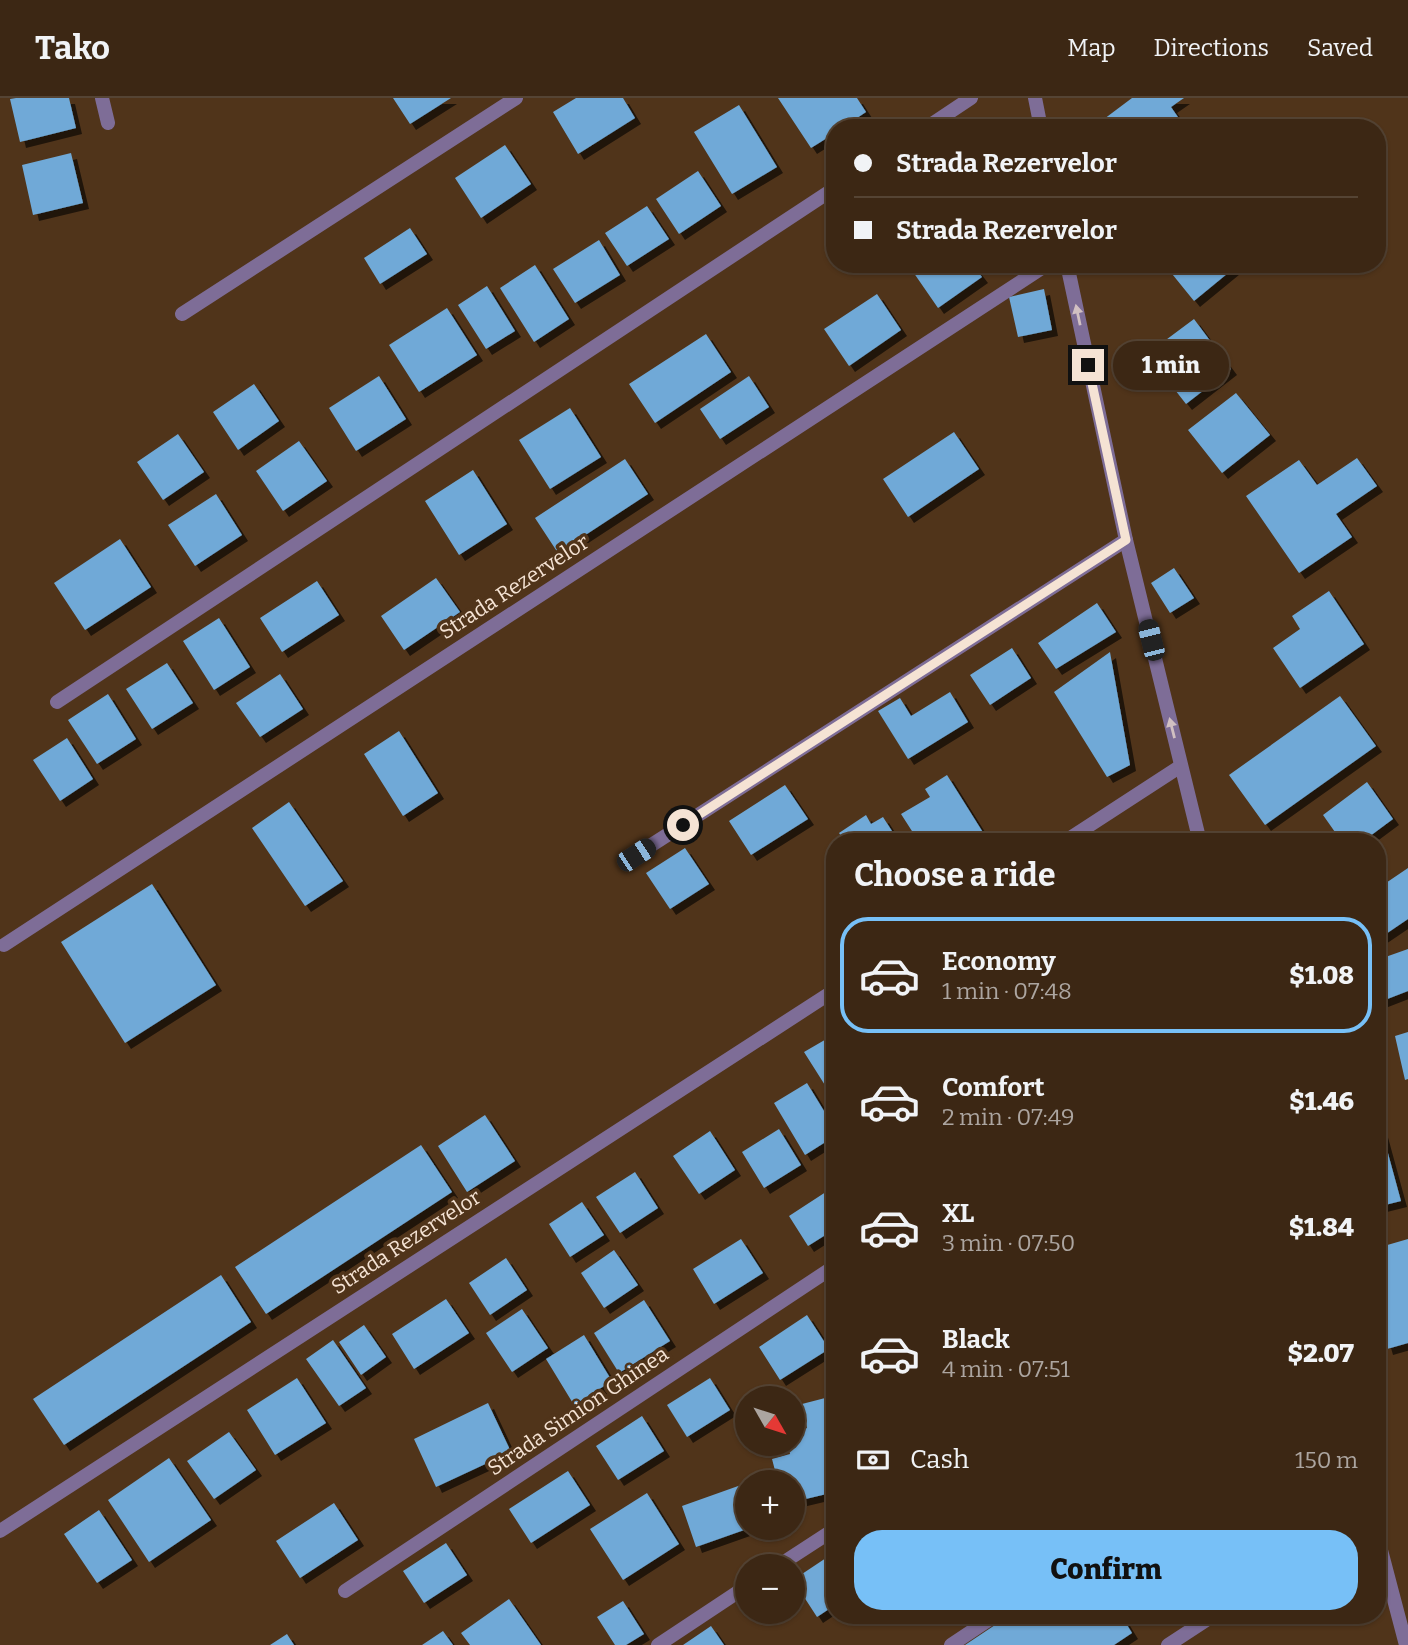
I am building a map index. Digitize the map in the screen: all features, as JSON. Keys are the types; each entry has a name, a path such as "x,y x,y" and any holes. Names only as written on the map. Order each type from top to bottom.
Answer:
{"street":[{"path":"102,98 108,123"},
{"path":"182,314 516,98"},
{"path":"940,119 971,98"},
{"path":"1035,98 1039,119"},
{"path":"57,702 826,194"},
{"name":"Strada Rezervelor","path":"4,945 1034,273"},
{"path":"1069,273 1126,540 1198,833"},
{"path":"636,855 1126,540"},
{"path":"1078,833 1181,766"},
{"name":"Strada Rezervelor","path":"0,1531 826,996"},
{"name":"Strada Simion Ghinea","path":"345,1591 826,1272"},
{"path":"796,1554 826,1535"},
{"path":"1386,1573 1403,1644"},
{"path":"658,1645 735,1594"},
{"path":"951,1645 982,1624"},
{"path":"1168,1645 1200,1624"}],"building":[{"path":"69,98 76,128 20,142 10,99"},
{"path":"393,98 451,98 410,124"},
{"path":"576,98 623,98 635,118 578,154 553,112"},
{"path":"778,98 857,98 866,112 856,119 826,119 826,139 811,148"},
{"path":"1132,98 1184,98 1171,107 1179,119 1104,119"},
{"path":"739,105 777,167 732,194 694,132"},
{"path":"505,145 531,184 481,218 455,178"},
{"path":"71,153 83,203 33,215 22,165"},
{"path":"698,171 721,206 679,234 656,199"},
{"path":"647,206 669,239 627,266 605,233"},
{"path":"410,228 427,254 380,284 364,258"},
{"path":"599,240 620,275 575,303 553,269"},
{"path":"535,265 569,319 534,342 500,288"},
{"path":"914,273 979,273 982,277 938,308"},
{"path":"1171,273 1228,273 1194,301"},
{"path":"487,286 515,331 486,349 458,305"},
{"path":"1044,289 1052,330 1018,337 1009,297"},
{"path":"877,294 901,330 849,366 824,329"},
{"path":"447,308 477,355 419,392 389,345"},
{"path":"1194,319 1231,369 1186,404 1147,354"},
{"path":"706,334 731,372 655,423 629,384"},
{"path":"379,376 406,419 356,451 329,408"},
{"path":"749,376 769,407 720,439 700,409"},
{"path":"254,384 279,421 238,450 213,412"},
{"path":"1236,393 1270,435 1222,473 1188,430"},
{"path":"570,408 601,457 550,489 519,440"},
{"path":"954,432 979,469 908,517 883,479"},
{"path":"178,434 204,472 163,500 137,462"},
{"path":"299,441 327,481 283,511 256,471"},
{"path":"1357,458 1377,486 1336,514 1352,537 1299,573 1246,496 1299,460 1317,485"},
{"path":"625,459 648,494 558,553 535,518"},
{"path":"473,470 507,524 459,555 425,501"},
{"path":"216,494 242,535 195,566 168,525"},
{"path":"120,539 151,587 85,630 54,583"},
{"path":"1174,568 1194,598 1170,613 1151,583"},
{"path":"436,578 460,612 404,650 381,616"},
{"path":"317,581 339,615 282,652 260,618"},
{"path":"1329,591 1364,644 1300,688 1273,648 1300,629 1292,616"},
{"path":"1097,603 1116,632 1056,669 1038,643"},
{"path":"219,618 250,667 214,690 183,641"},
{"path":"1012,648 1031,678 990,705 970,675"},
{"path":"1110,652 1130,765 1107,777 1054,692"},
{"path":"167,663 193,703 152,729 126,689"},
{"path":"280,674 303,709 260,737 236,703"},
{"path":"950,692 968,722 908,759 878,711 900,698 911,716"},
{"path":"108,694 136,739 97,764 68,720"},
{"path":"1340,696 1376,746 1265,825 1229,775"},
{"path":"399,731 438,793 403,816 364,754"},
{"path":"67,738 93,779 60,801 33,760"},
{"path":"947,775 983,833 913,833 901,814 930,797 925,789"},
{"path":"1367,782 1393,819 1374,833 1336,833 1323,815"},
{"path":"785,785 808,819 751,855 729,821"},
{"path":"289,802 343,881 305,906 252,828"},
{"path":"866,815 871,824 883,817 893,833 839,833"},
{"path":"685,848 709,884 670,909 646,873"},
{"path":"1408,868 1408,919 1386,934 1386,883"},
{"path":"152,884 216,985 125,1043 61,942"},
{"path":"1408,949 1408,991 1386,1000 1386,957"},
{"path":"1408,1032 1408,1079 1405,1080 1395,1036"},
{"path":"826,1039 826,1087 804,1052"},
{"path":"807,1083 826,1114 826,1142 805,1155 774,1103"},
{"path":"485,1115 515,1161 467,1192 438,1146"},
{"path":"779,1129 801,1165 764,1188 742,1152"},
{"path":"710,1131 735,1170 699,1194 673,1156"},
{"path":"421,1145 452,1192 266,1314 235,1267"},
{"path":"1386,1146 1401,1201 1386,1205"},
{"path":"635,1172 658,1208 620,1233 596,1197"},
{"path":"826,1192 826,1235 808,1246 789,1216"},
{"path":"582,1202 604,1235 570,1257 549,1224"},
{"path":"741,1239 763,1273 714,1304 693,1269"},
{"path":"1408,1239 1408,1343 1387,1349 1386,1346 1386,1245"},
{"path":"614,1250 638,1285 604,1308 581,1273"},
{"path":"506,1258 527,1290 490,1315 469,1283"},
{"path":"221,1275 251,1322 64,1445 33,1399"},
{"path":"446,1299 469,1333 414,1369 392,1334"},
{"path":"644,1300 670,1341 619,1373 594,1333"},
{"path":"522,1309 548,1348 512,1372 486,1333"},
{"path":"807,1315 826,1344 826,1351 780,1380 759,1347"},
{"path":"364,1325 386,1357 361,1375 339,1342"},
{"path":"584,1335 612,1381 574,1405 546,1359"},
{"path":"333,1340 366,1388 339,1406 306,1359"},
{"path":"297,1378 326,1423 275,1455 247,1410"},
{"path":"710,1378 730,1410 687,1437 667,1405"},
{"path":"826,1398 826,1494 805,1499 805,1470 775,1470 772,1459 805,1456 805,1403"},
{"path":"488,1403 511,1452 436,1487 414,1439"},
{"path":"642,1416 664,1451 618,1480 596,1446"},
{"path":"229,1432 256,1470 214,1499 187,1461"},
{"path":"169,1458 211,1520 149,1562 108,1500"},
{"path":"568,1471 590,1505 531,1543 509,1509"},
{"path":"735,1487 735,1533 696,1547 682,1506"},
{"path":"647,1493 679,1544 623,1580 590,1529"},
{"path":"334,1503 358,1540 300,1578 276,1541"},
{"path":"99,1510 132,1560 97,1583 64,1534"},
{"path":"446,1543 467,1575 424,1603 403,1571"},
{"path":"826,1558 826,1611 817,1617 805,1598 805,1572"},
{"path":"509,1599 541,1645 470,1645 461,1633"},
{"path":"623,1601 644,1634 626,1645 615,1645 597,1617"},
{"path":"996,1624 1126,1624 1132,1633 1114,1645 965,1645"},
{"path":"711,1626 724,1645 683,1645"},
{"path":"443,1631 453,1645 422,1645"},
{"path":"287,1634 294,1645 270,1645"}],"route":[{"path":"683,825 1126,540 1088,365"}]}
